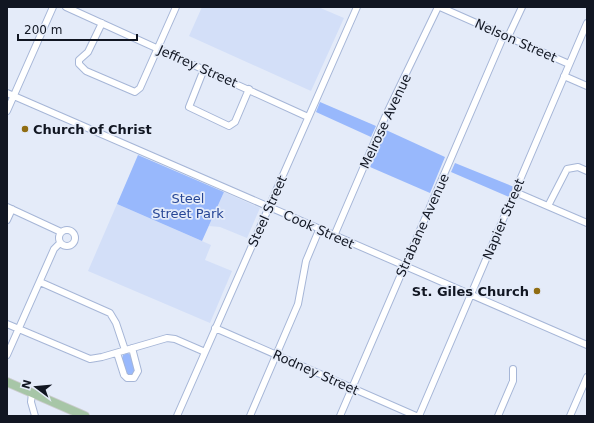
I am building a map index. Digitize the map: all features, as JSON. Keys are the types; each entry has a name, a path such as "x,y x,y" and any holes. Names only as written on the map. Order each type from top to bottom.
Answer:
{"main road":[{"path":"7,382 85,416"}],"street":[{"path":"7,111 53,7"},
{"name":"Jeffrey Street","path":"66,7 249,88 267,99 308,117"},
{"path":"102,23 88,52 79,60 79,64 83,70 132,92 138,91 176,7"},
{"name":"Steel Street","path":"177,416 357,7"},
{"name":"Nelson Street","path":"439,7 569,64"},
{"name":"Melrose Avenue","path":"334,236 386,115 439,7"},
{"name":"Strabane Avenue","path":"340,416 403,266 506,36 522,7"},
{"name":"Napier Street","path":"418,416 471,296 587,23"},
{"path":"204,69 188,107 229,126 235,122 249,88"},
{"name":"Nelson Street","path":"564,76 587,86"},
{"name":"Cook Street","path":"7,93 319,230 587,345"},
{"path":"548,206 567,169 578,167 587,171"},
{"path":"515,192 587,223"},
{"path":"7,220 9,208 62,232 67,230 72,232 75,240 70,246 64,246 60,243"},
{"path":"250,416 298,304 306,261 319,230"},
{"path":"60,243 59,236 62,232"},
{"path":"7,355 54,249 60,243"},
{"path":"40,282 110,313 116,323 124,350"},
{"path":"7,324 87,358 94,359 167,338 174,339 205,352"},
{"name":"Rodney Street","path":"215,328 418,416"},
{"path":"117,353 126,378 134,378 138,371 132,348"},
{"path":"498,416 513,381 513,369"},
{"path":"570,416 587,377"},
{"path":"581,392 587,395"},
{"path":"32,393 31,402 35,416"}],"shaded area":[{"path":"202,7 318,7 344,18 311,91 189,36"},
{"path":"224,192 260,208 247,238 220,227 209,226"},
{"path":"117,204 211,245 205,260 232,271 210,323 88,271"}],"green space":[{"path":"320,102 376,126 371,137 316,112"},
{"path":"386,130 445,157 430,193 370,167"},
{"name":"Steel Street Park","path":"138,155 224,192 202,241 117,204"},
{"path":"455,163 514,187 509,197 451,172"},
{"path":"128,353 132,357 134,363 134,375 127,374 122,359 123,355"}],"place":[{"name":"Church of Christ","path":"25,129"},
{"name":"St. Giles Church","path":"537,291"}]}
